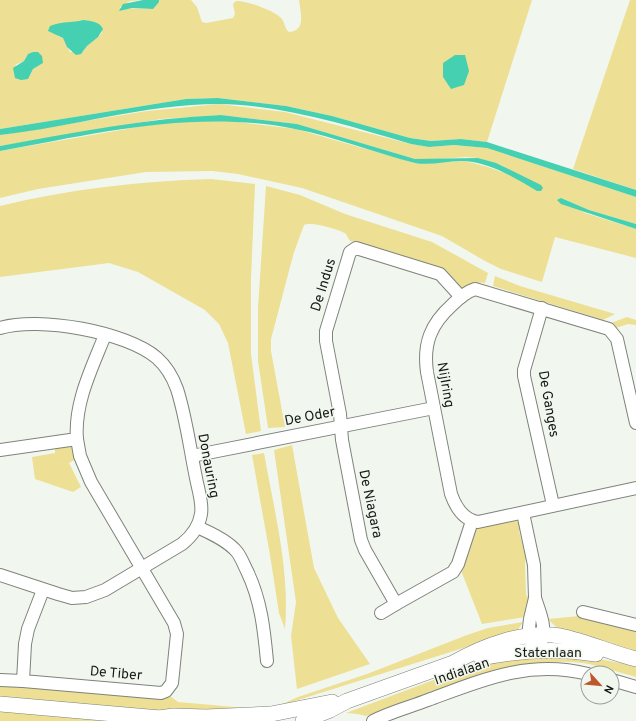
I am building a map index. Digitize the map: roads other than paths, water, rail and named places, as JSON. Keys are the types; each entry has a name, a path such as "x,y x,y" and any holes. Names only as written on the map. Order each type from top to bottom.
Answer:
{"main road":[{"name":"Statenlaan","path":"453,663 465,656 508,640 528,636 544,635 567,638 636,659"},
{"name":"Statenlaan","path":"303,721 348,701 453,663 507,652 537,650 621,655"},
{"name":"Statenlaan","path":"1,704 167,719 173,716 273,719 300,709 328,702 348,701"}],"street":[{"name":"De Indus","path":"341,426 326,341 326,331 350,252 356,248 440,274 460,297"},
{"name":"Nijlring","path":"472,521 465,517 456,506 451,494 425,360 427,346 435,322 460,297 475,289 603,326 613,332 617,339 636,423"},
{"name":"De Ganges","path":"542,308 524,370 524,376 553,505"},
{"name":"Donauring","path":"0,328 24,324 58,325 105,335 142,348 158,358 177,388 192,456 201,513 197,527"},
{"path":"105,335 78,410 76,425 77,439 84,468 142,568"},
{"name":"De Oder","path":"192,456 434,408"},
{"name":"De Niagara","path":"341,426 342,440 365,550 396,604"},
{"path":"0,450 77,439"},
{"path":"381,612 453,572 458,564 472,521 478,522 523,513 553,505 636,488"},
{"path":"523,513 534,562 535,598 528,636 537,650"},
{"path":"0,575 43,590 72,598 86,597 105,590 182,544 190,538 197,527 209,532 237,551 243,562 254,586 262,611 267,661"},
{"name":"De Tiber","path":"23,681 161,693 166,691 172,682 177,634 174,623 142,568"},
{"path":"0,680 23,681 25,644 28,629 43,590"},
{"path":"535,598 542,618 544,635 537,650"},
{"path":"583,612 636,625"},
{"name":"Indialaan","path":"374,721 481,680 513,671 537,668 580,673"},
{"path":"620,682 636,687"}]}
